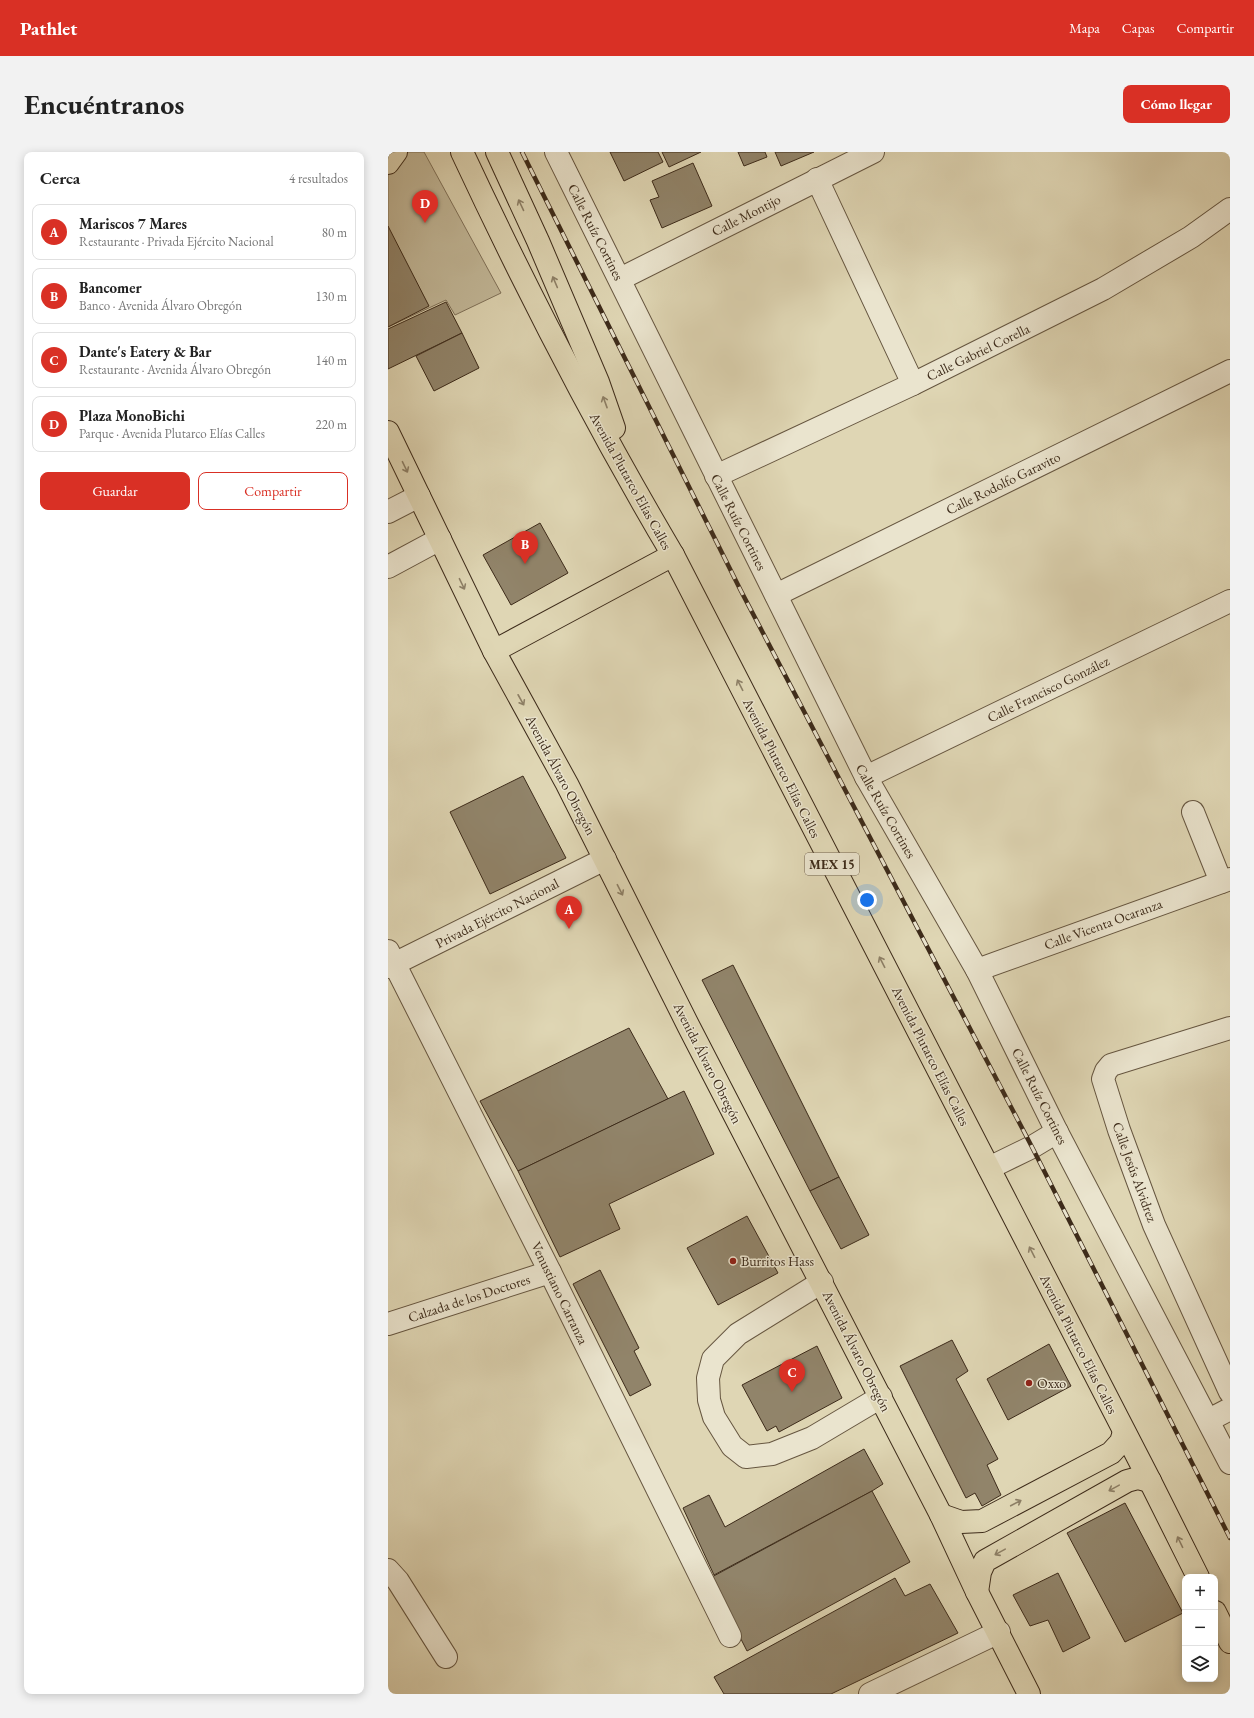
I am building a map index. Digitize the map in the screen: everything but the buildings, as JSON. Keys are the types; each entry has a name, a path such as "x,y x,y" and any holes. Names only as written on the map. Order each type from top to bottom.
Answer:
{"highway":[{"path":"388,164 396,152"},
{"name":"Avenida Plutarco Elías Calles","path":"462,152 492,216 621,467 673,555 1196,1574"},
{"path":"497,152 538,241 598,382 620,447 621,467"},
{"name":"Avenida Álvaro Obregón","path":"388,432 494,651 567,784 689,1027 822,1282 941,1516 977,1592 999,1632 1029,1694"},
{"path":"494,651 673,555"},
{"path":"941,1516 961,1522 982,1521 1111,1453 1121,1442 1124,1432"},
{"path":"977,1592 980,1572 985,1561 1127,1481 1138,1478 1150,1481"},
{"path":"1218,1618 1230,1642"}],"street":[{"name":"Calle Ruíz Cortines","path":"556,152 866,777 976,970 1057,1132 1209,1420 1230,1463"},
{"name":"Calle Montijo","path":"620,279 817,179 874,152"},
{"path":"817,179 913,384"},
{"name":"Calle Gabriel Corella","path":"716,476 913,384 1103,289 1191,237 1230,209"},
{"name":"Calle Rodolfo Garavito","path":"776,595 1230,371"},
{"path":"388,512 419,496"},
{"path":"388,567 440,539"},
{"name":"Calle Francisco González","path":"866,777 1230,601"},
{"path":"1193,812 1226,880"},
{"name":"Privada Ejército Nacional","path":"390,961 605,859"},
{"name":"Calle Vicenta Ocaranza","path":"976,970 1226,880"},
{"name":"Venustiano Carranza","path":"390,961 550,1272 730,1636"},
{"name":"Calle Jesús Alvidrez","path":"1230,1028 1112,1065 1106,1071 1103,1079 1115,1117 1154,1225 1230,1392"},
{"path":"989,1168 1032,1147 1057,1132"},
{"name":"Calzada de los Doctores","path":"388,1324 550,1272"},
{"path":"822,1282 738,1334 713,1359 708,1378 709,1400 714,1417 732,1446 746,1457 772,1454 812,1438 881,1398"},
{"path":"1209,1420 1230,1409"},
{"path":"388,1570 398,1581 446,1657"},
{"path":"870,1694 999,1632"}],"shaded area":[{"path":"388,152 424,152 501,293 455,315 446,300 388,327"}],"railway":[{"path":"522,152 741,591 1032,1147 1230,1538"}],"place":[{"name":"Plaza MonoBichi","path":"425,223"},
{"name":"Bancomer","path":"525,564"},
{"name":"Mariscos 7 Mares","path":"569,929"},
{"name":"Burritos Hass","path":"733,1261"},
{"name":"Oxxo","path":"1029,1383"},
{"name":"Dante's Eatery & Bar","path":"792,1392"}]}
